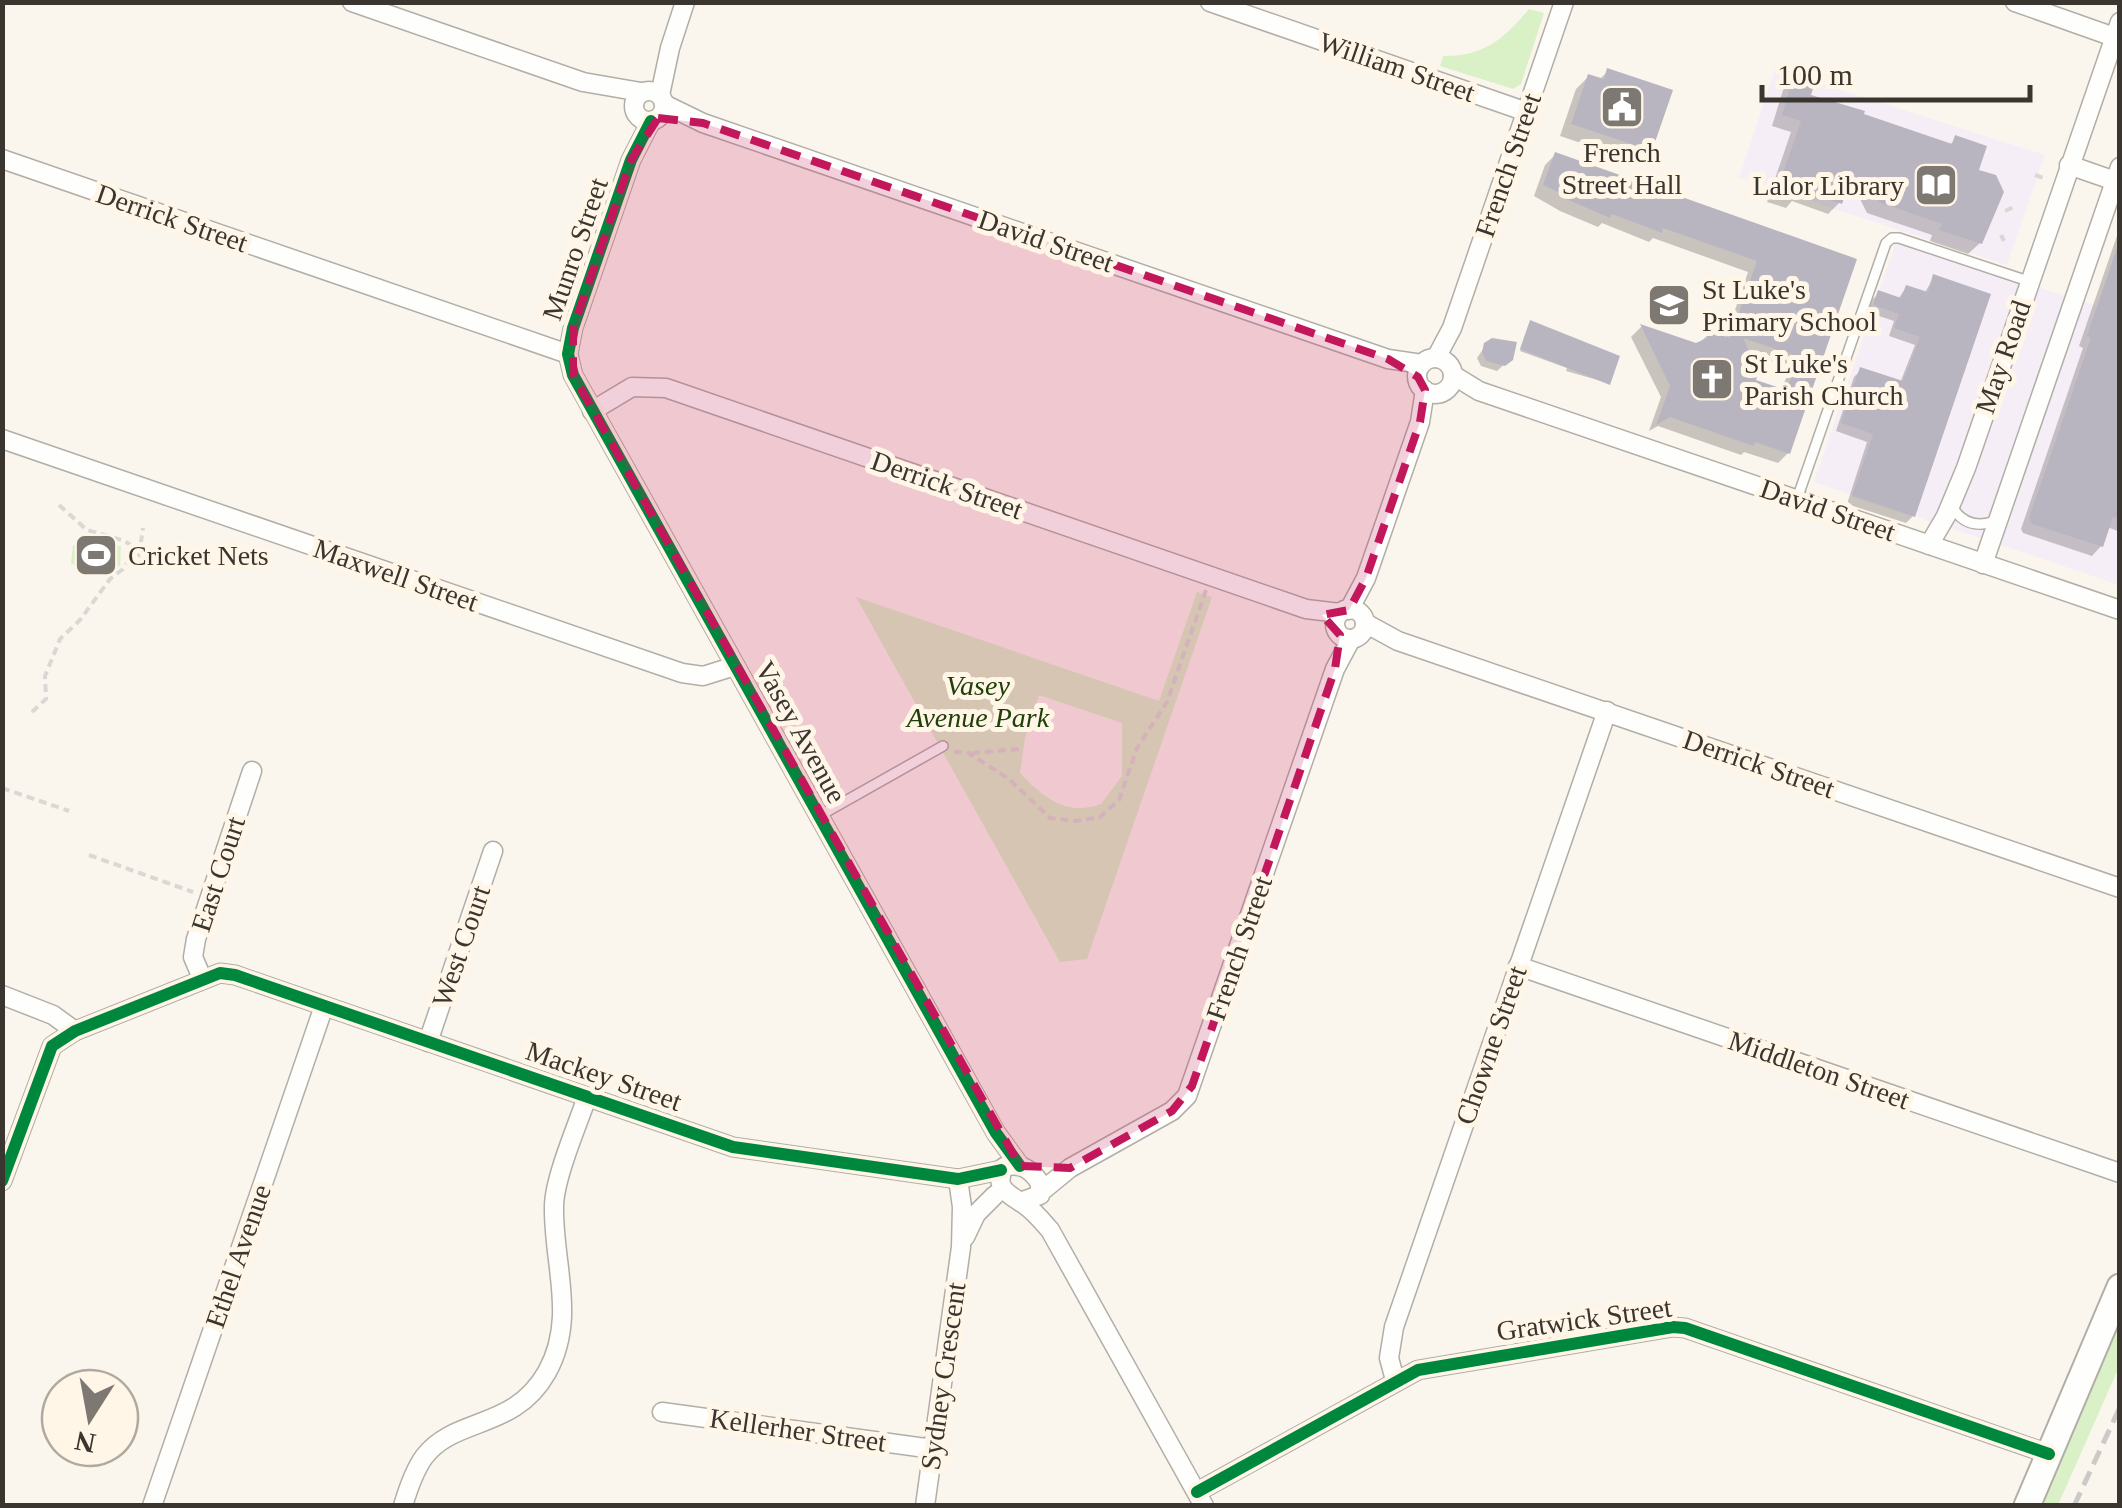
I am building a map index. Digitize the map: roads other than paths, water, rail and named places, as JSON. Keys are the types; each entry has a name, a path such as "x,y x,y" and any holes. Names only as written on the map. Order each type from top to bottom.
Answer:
{"street":[{"name":"David Street","path":"352,2 2120,610"},
{"name":"Munro Street","path":"568,354 573,328 685,2"},
{"name":"William Street","path":"1210,2 1527,112"},
{"name":"French Street","path":"1041,1193 1070,1168 1172,1111 1187,1096 1564,2"},
{"path":"2015,2 2117,29"},
{"name":"May Road","path":"1928,545 1951,505 2117,29"},
{"name":"Derrick Street","path":"2,160 568,354"},
{"name":"May Road","path":"1983,564 2117,174 2068,165"},
{"name":"Vasey Avenue","path":"568,354 573,375 592,411 848,863 1015,1169"},
{"name":"Derrick Street","path":"592,411 632,387 666,388 2120,888"},
{"name":"Maxwell Street","path":"2,439 682,673 703,676 735,666"},
{"name":"Chowne Street","path":"1396,1380 1389,1358 1394,1328 1606,711"},
{"name":"East Court","path":"202,978 195,965 194,950 252,771"},
{"name":"West Court","path":"428,1042 493,851"},
{"name":"Middleton Street","path":"1518,966 2120,1173"},
{"name":"Mackey Street","path":"202,978 220,973 235,975 733,1147 958,1179 1008,1198"},
{"path":"2,1181 48,1052 58,1041 202,978"},
{"path":"2,996 53,1014 76,1031"},
{"name":"Ethel Avenue","path":"152,1506 324,1006"},
{"path":"403,1506 415,1473 434,1446 516,1408 545,1376 553,1360 563,1324 554,1205 587,1097"},
{"name":"French Street","path":"1015,1169 1070,1168"},
{"path":"1050,1230 1008,1198 1001,1187 1015,1169 1041,1193 1050,1230 1200,1499"},
{"name":"Mackey Street","path":"958,1179 1015,1169"},
{"name":"Sydney Crescent","path":"926,1506 961,1247 958,1179"},
{"path":"1008,1198 1041,1193"},
{"name":"Sydney Crescent","path":"961,1247 976,1214 1008,1198"},
{"path":"2027,1506 2120,1287"},
{"name":"Gratwick Street","path":"1200,1499 1396,1380 1434,1367 1679,1327 2049,1454"},
{"name":"Kellerher Street","path":"662,1412 934,1448"}],"lane":[{"path":"1796,499 1882,252 1892,238 2028,281"},
{"path":"1951,505 1968,523 1998,520"},
{"path":"818,816 943,746"}],"railway":[{"path":"2074,1506 2120,1407"}],"place":[{"name":"French Street Hall","path":"1622,107"},
{"name":"Lalor Library","path":"1936,185"},
{"name":"St Luke's Primary School","path":"1669,305"},
{"name":"St Luke's Parish Church","path":"1712,379"},
{"name":"Cricket Nets","path":"96,555"}],"park label":[{"name":"Vasey Avenue Park","path":"978,701"}]}
